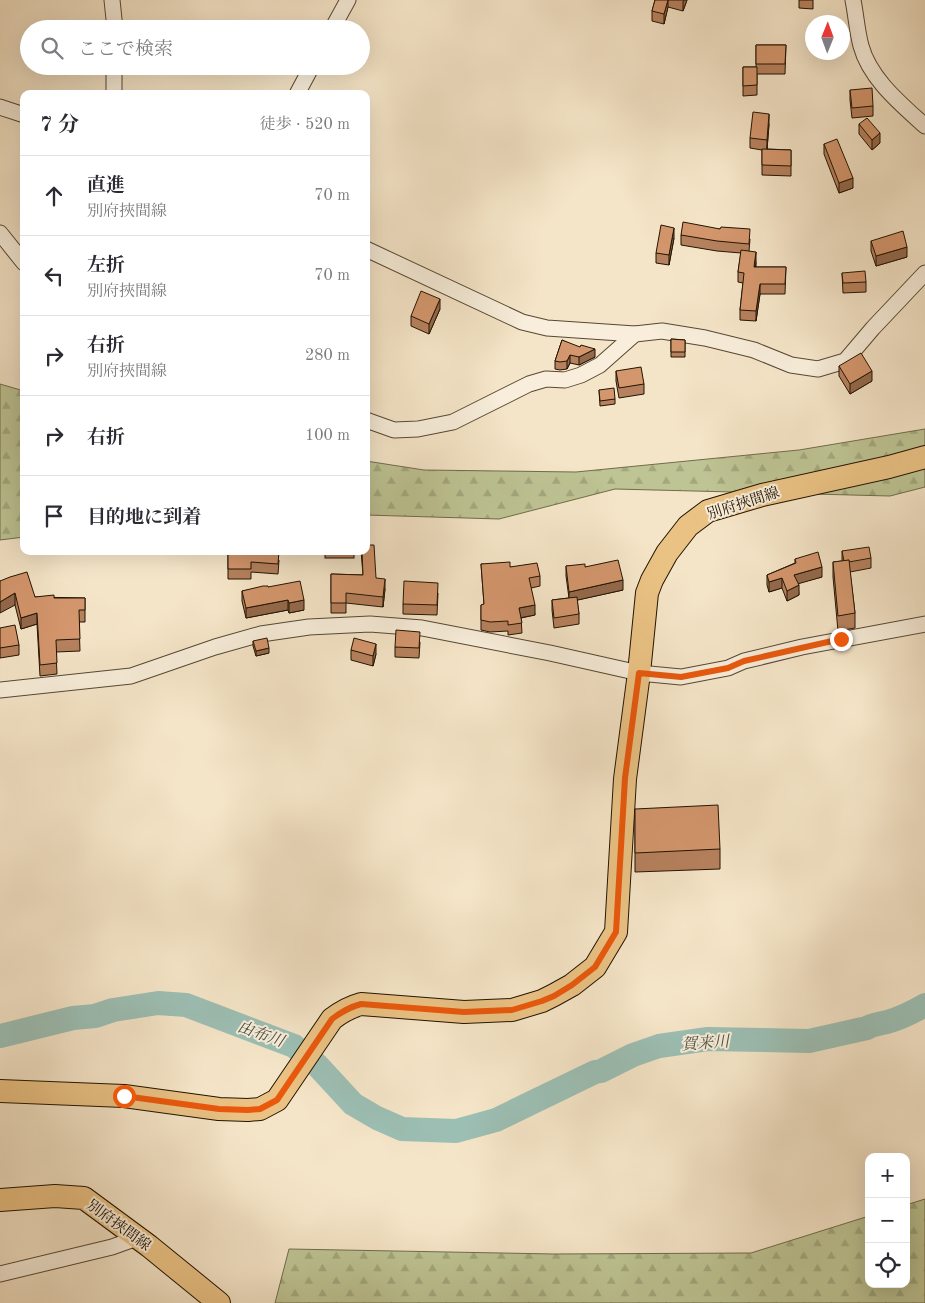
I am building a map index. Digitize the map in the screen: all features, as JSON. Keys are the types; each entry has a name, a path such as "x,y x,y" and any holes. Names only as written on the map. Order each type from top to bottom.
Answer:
{"main road":[{"name":"別府挾間線","path":"0,1091 124,1096 219,1109 260,1109 277,1100 332,1019 339,1013 361,1004 464,1012 512,1010 554,996 572,985 595,967 616,932 625,778 647,594 652,580 667,553 688,526 708,511 762,495 889,467 925,457"},
{"name":"別府挾間線","path":"0,1200 55,1196 84,1198 187,1276 219,1303"}],"street":[{"path":"112,0 114,20"},
{"path":"337,20 348,0"},
{"path":"853,0 861,47 873,72 896,99 925,126"},
{"path":"114,75 114,90"},
{"path":"299,90 307,75"},
{"path":"0,107 20,114"},
{"path":"0,232 20,258"},
{"path":"370,251 522,322 547,328 635,334 662,331 704,338 754,350 791,365 818,369 845,361 925,272"},
{"path":"370,421 394,430 418,429 453,422 528,384 546,379 565,380 581,375 600,364 635,334"},
{"path":"0,690 131,676 261,634 309,627 370,624 422,628 639,673 689,676 728,668 744,661 802,647 925,624"},
{"path":"0,1274 112,1247 137,1238"}],"green space":[{"path":"0,384 20,390 20,538 0,540"},
{"path":"925,429 925,487 890,496 615,489 499,519 370,515 370,462 424,470 576,472 799,450"},
{"path":"925,1199 925,1303 275,1303 289,1249 554,1254 751,1253 865,1217 865,1288 910,1288 910,1204"}],"building":[{"path":"655,0 668,0 664,14 652,11"},
{"path":"756,45 786,45 785,64 756,64"},
{"path":"743,67 757,67 757,85 743,86"},
{"path":"872,88 873,106 852,108 850,90"},
{"path":"753,112 769,114 767,140 750,138"},
{"path":"867,118 880,133 872,140 859,124"},
{"path":"837,139 853,178 839,183 824,144"},
{"path":"762,149 791,150 791,166 762,165"},
{"path":"683,222 720,229 721,227 750,229 749,244 681,235"},
{"path":"661,225 674,228 669,255 656,253"},
{"path":"903,231 907,247 876,256 871,241"},
{"path":"741,250 756,252 754,267 786,267 785,284 760,284 756,311 740,310 744,273 738,272"},
{"path":"865,271 866,282 843,283 842,273"},
{"path":"421,291 440,299 429,324 411,316"},
{"path":"671,339 685,340 685,352 671,352"},
{"path":"562,340 580,347 581,345 595,349 579,357 570,355 567,361 555,361"},
{"path":"861,353 872,371 850,384 839,366"},
{"path":"641,367 644,384 619,388 616,371"},
{"path":"614,388 615,399 600,401 599,390"},
{"path":"370,545 374,545 376,578 385,579 383,597 346,593 346,603 331,603 331,574 363,575 362,555 370,555"},
{"path":"869,547 871,558 849,562 849,560 844,561 842,551"},
{"path":"818,552 822,567 794,575 799,585 787,591 782,578 769,582 767,575 796,563 795,559"},
{"path":"228,555 279,555 278,564 251,562 251,569 228,569"},
{"path":"618,560 623,580 569,592 566,566 585,564 585,567"},
{"path":"849,560 855,613 838,616 833,562"},
{"path":"510,562 510,567 537,563 540,576 529,578 535,605 519,608 522,623 508,625 508,621 490,622 481,620 481,605 484,604 481,564"},
{"path":"27,572 35,597 54,595 54,598 85,598 85,610 79,610 80,639 56,640 57,663 40,665 37,613 21,618 15,593 0,602 0,581"},
{"path":"300,581 304,600 289,603 288,600 246,608 242,591"},
{"path":"404,581 438,583 437,605 403,604"},
{"path":"577,597 579,614 554,618 552,600"},
{"path":"15,625 19,645 0,648 0,628"},
{"path":"396,630 420,632 419,648 395,647"},
{"path":"267,638 269,648 256,651 253,641"},
{"path":"354,638 376,644 373,656 351,650"},
{"path":"718,805 720,849 635,853 635,809"}],"waterway":[{"name":"由布川","path":"0,1036 73,1018 95,1016 113,1010 158,1003 186,1005 294,1046 317,1065 353,1104 377,1118 402,1129 456,1131 496,1120 595,1072 659,1046 708,1039 809,1041 867,1028 907,1015 925,1005"}],"route":[{"path":"124,1096 219,1109 260,1109 277,1100 332,1019 339,1013 352,1007 361,1004 464,1012 512,1010 542,1001 572,985 595,967 616,932 625,778 639,673 681,677 728,668 744,661 841,639"}],"water label":[{"name":"賀来川","path":"705,1042"}]}
